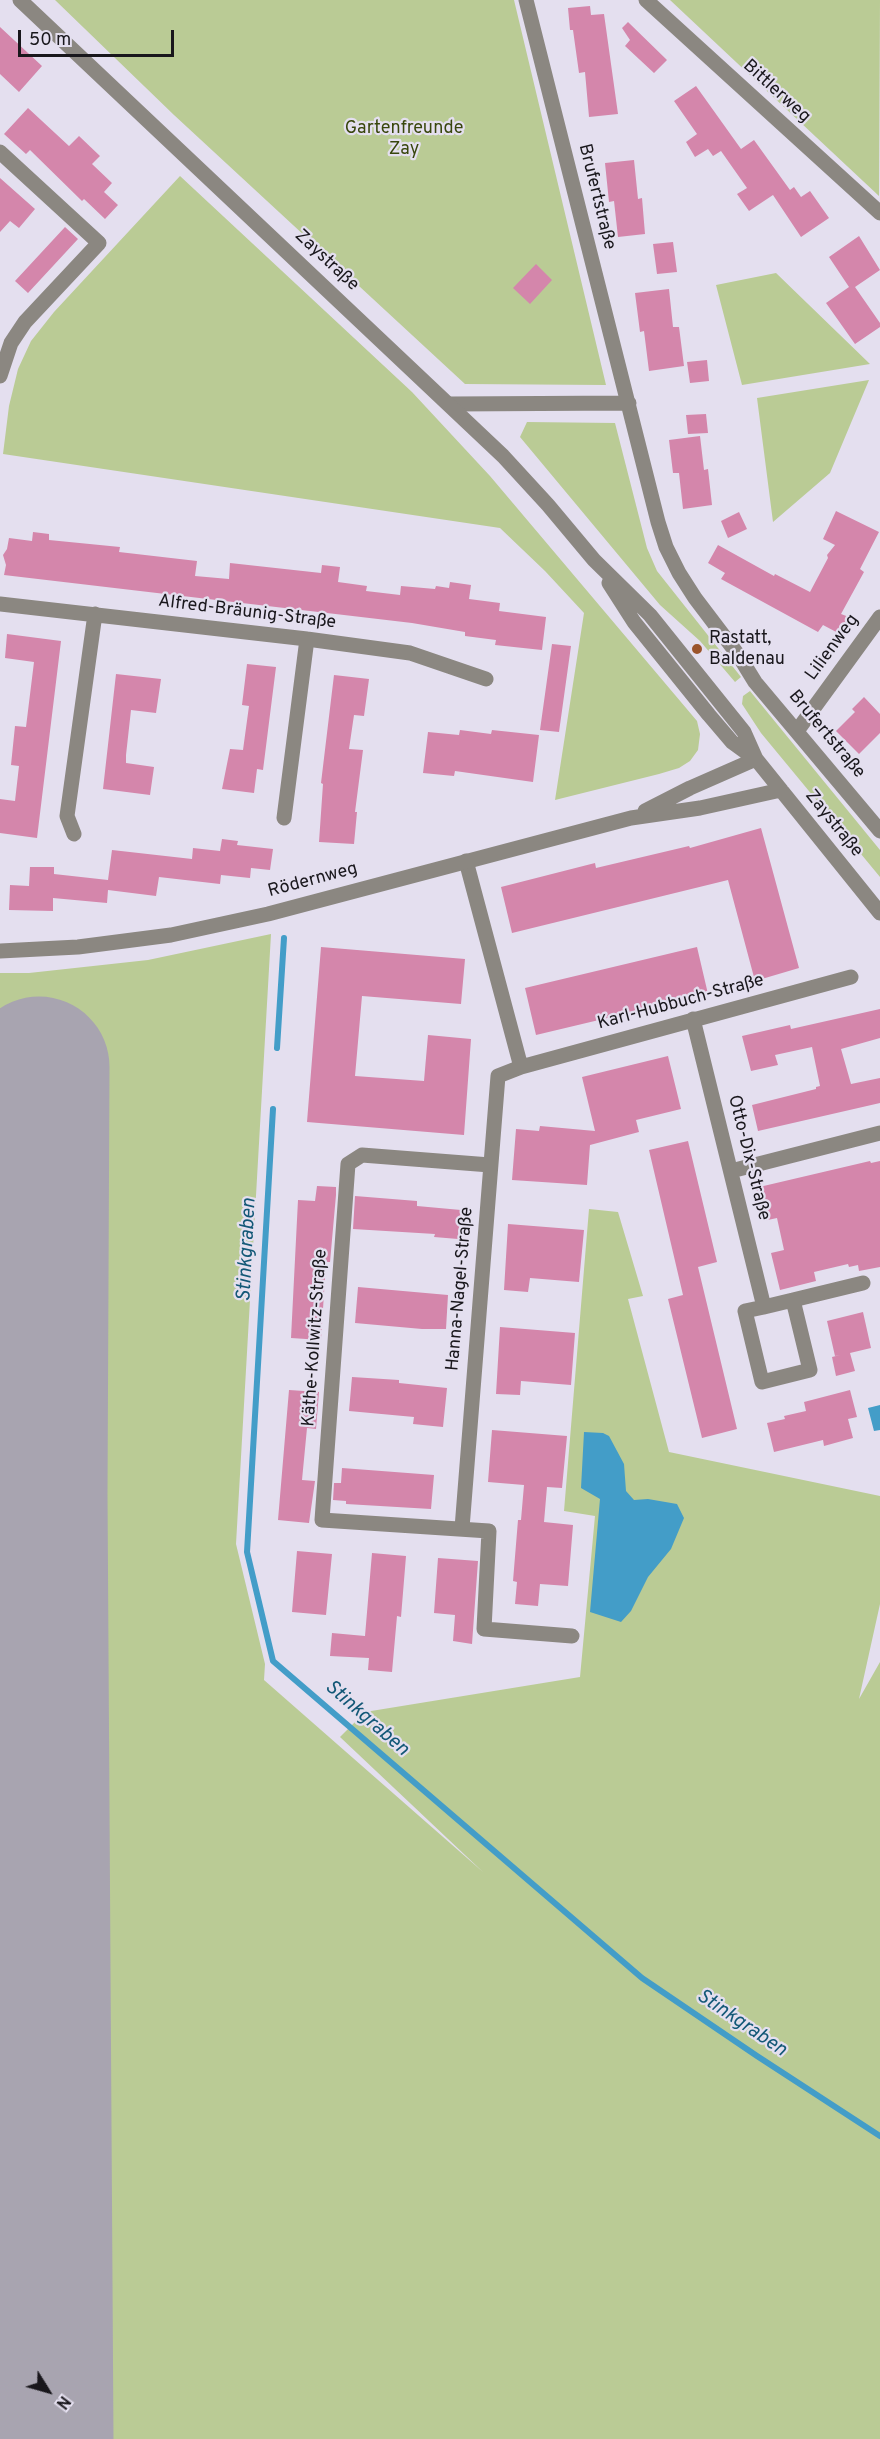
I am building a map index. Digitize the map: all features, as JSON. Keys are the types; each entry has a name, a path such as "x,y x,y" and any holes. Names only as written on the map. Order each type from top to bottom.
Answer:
{"street":[{"name":"Zaystraße","path":"20,0 451,404 548,504 594,560 650,615 744,732 756,759 880,912"},
{"name":"Brufertstraße","path":"526,0 666,547 679,573 755,682 880,831"},
{"name":"Bittlerweg","path":"646,0 880,213"},
{"path":"0,152 99,243 5,342 0,376"},
{"path":"451,404 629,403"},
{"name":"Alfred-Bräunig-Straße","path":"0,604 410,653 486,679"},
{"path":"74,834 67,816 94,614"},
{"name":"Lilienweg","path":"797,731 880,617"},
{"path":"284,818 307,639"},
{"name":"Rödernweg","path":"631,818 690,788 756,759"},
{"name":"Rödernweg","path":"0,951 78,947 171,934 268,914 631,818 700,808 781,790"},
{"path":"465,861 521,1067"},
{"name":"Karl-Hubbuch-Straße","path":"521,1067 851,977"},
{"name":"Otto-Dix-Straße","path":"693,1019 764,1307"},
{"name":"Hanna-Nagel-Straße","path":"462,1528 498,1076 521,1067"},
{"path":"731,1171 880,1133"},
{"name":"Käthe-Kollwitz-Straße","path":"462,1528 322,1520 348,1164 362,1155 490,1165"},
{"path":"793,1300 810,1370 762,1382 745,1311 862,1283"},
{"path":"462,1528 489,1531 484,1629 572,1636"}],"green space":[{"name":"Gartenfreunde Zay","path":"55,0 514,0 606,385 465,384 174,115"},
{"path":"670,0 880,0 879,196 753,78"},
{"path":"180,176 412,392 490,476 697,721 700,734 698,750 690,761 679,768 659,774 555,800 584,613 500,528 3,454 9,406 18,369 31,341 54,312"},
{"path":"776,273 870,364 742,385 716,285"},
{"path":"869,380 830,473 773,522 757,398"},
{"path":"527,422 615,423 647,548 657,571 741,677 735,682 700,641 660,605 520,437"},
{"path":"750,691 880,850 880,877 761,733 742,704 743,696"},
{"path":"271,934 236,1544 265,1664 264,1680 483,1872 340,1737 365,1712 580,1677 595,1516 564,1511 589,1209 618,1212 643,1296 628,1299 669,1452 880,1496 880,1604 859,1699 880,1662 880,2439 0,2439 0,973 29,973 148,960"}],"water":[{"path":"880,1405 880,1430 874,1431 868,1408"},
{"path":"584,1432 603,1433 609,1436 624,1464 626,1491 634,1500 648,1499 677,1504 684,1518 671,1549 648,1577 631,1611 621,1622 590,1612 600,1499 581,1488"}],"building":[{"path":"590,6 591,15 604,14 618,114 589,117 585,72 579,73 568,8"},
{"path":"628,22 667,60 654,73 625,46 630,40 622,28"},
{"path":"0,27 42,66 19,92 0,74"},
{"path":"696,86 741,149 754,140 790,190 794,187 801,197 810,191 829,218 801,237 773,195 749,211 737,194 747,188 721,151 713,156 708,149 695,157 686,142 697,134 674,101"},
{"path":"28,108 69,146 79,136 100,156 92,164 112,183 104,192 118,205 105,219 84,199 82,201 30,150 26,154 4,134"},
{"path":"634,160 638,199 642,198 645,234 618,237 614,201 609,202 605,163"},
{"path":"0,178 35,209 19,228 10,221 0,232"},
{"path":"65,227 78,239 28,293 15,281"},
{"path":"859,236 880,270 855,287 880,323 880,327 855,344 826,303 849,287 829,257"},
{"path":"673,242 677,272 657,274 653,244"},
{"path":"536,264 552,280 530,304 513,288"},
{"path":"669,289 673,327 679,327 684,366 649,371 644,331 640,332 635,293"},
{"path":"707,360 709,381 690,383 687,362"},
{"path":"706,414 708,433 688,434 686,415"},
{"path":"700,436 704,470 708,469 712,505 683,509 679,473 673,473 669,440"},
{"path":"836,511 879,532 860,569 864,572 841,614 849,617 840,634 823,625 818,632 721,579 725,573 708,563 718,545 774,576 775,574 810,592 828,558 827,555 835,545 823,539"},
{"path":"739,512 747,529 728,538 721,521"},
{"path":"33,532 49,534 49,540 120,547 119,552 197,561 195,576 229,579 230,563 321,573 322,565 340,567 338,582 367,586 366,591 400,595 401,586 435,589 436,586 449,588 450,582 471,585 469,599 500,603 499,611 546,617 542,650 495,645 496,640 465,636 465,632 412,623 4,575 6,565 3,555 9,538 32,541"},
{"path":"7,634 61,641 37,838 0,833 0,799 15,801 19,766 11,765 15,726 26,727 34,662 5,658"},
{"path":"552,644 571,646 559,732 540,730"},
{"path":"247,664 276,667 263,770 257,769 254,793 222,789 230,749 243,750 249,706 242,705"},
{"path":"116,674 161,679 156,713 131,710 126,755 126,763 154,767 150,795 103,789"},
{"path":"334,675 369,679 364,716 354,715 349,749 363,750 355,812 357,812 354,844 319,842 323,784 321,783"},
{"path":"864,697 880,714 880,733 859,754 836,731 855,712 852,709"},
{"path":"460,730 491,734 492,730 539,735 533,782 455,771 454,776 423,773 428,732 459,735"},
{"path":"761,828 799,968 755,981 728,880 512,933 501,887 595,863 596,868 689,846 690,848"},
{"path":"222,839 238,841 237,845 273,849 270,870 251,868 250,878 221,875 220,884 159,877 156,896 108,890 107,903 53,898 53,911 9,910 10,885 29,886 30,867 54,867 54,874 108,880 112,850 192,859 193,848 220,851"},
{"path":"321,947 465,959 461,1004 362,996 355,1076 424,1081 428,1035 471,1039 464,1135 307,1122"},
{"path":"697,947 708,994 536,1035 525,988"},
{"path":"880,1009 880,1038 841,1049 851,1084 880,1078 880,1103 758,1131 752,1105 816,1089 820,1086 812,1047 775,1055 778,1065 751,1071 742,1036 790,1025 791,1029"},
{"path":"668,1056 681,1109 636,1120 639,1132 590,1145 587,1185 512,1180 516,1129 539,1131 540,1126 595,1131 582,1077"},
{"path":"688,1141 717,1262 698,1267 737,1429 702,1438 668,1299 683,1295 649,1150"},
{"path":"870,1161 871,1163 880,1161 880,1267 859,1271 858,1265 849,1267 848,1264 814,1272 816,1281 780,1290 771,1253 784,1250 777,1218 763,1221 755,1188"},
{"path":"317,1186 336,1187 330,1262 326,1262 321,1340 291,1338 298,1200 315,1201"},
{"path":"355,1196 417,1201 417,1206 461,1210 458,1239 434,1237 435,1234 353,1229"},
{"path":"508,1224 584,1230 579,1282 530,1278 528,1292 504,1290"},
{"path":"358,1287 448,1295 446,1329 355,1323"},
{"path":"863,1312 871,1348 850,1353 855,1371 836,1376 832,1357 840,1355 835,1356 827,1321"},
{"path":"500,1327 575,1333 571,1385 521,1381 520,1395 496,1394"},
{"path":"352,1377 399,1380 399,1383 447,1388 443,1427 413,1424 414,1417 349,1411"},
{"path":"289,1390 319,1392 316,1429 307,1428 302,1480 315,1481 309,1523 278,1520"},
{"path":"850,1390 857,1417 848,1419 853,1438 824,1446 823,1440 774,1452 767,1423 806,1411 804,1402"},
{"path":"492,1430 567,1436 562,1488 547,1487 544,1522 573,1525 568,1586 540,1584 538,1606 515,1604 517,1582 513,1581 518,1520 521,1520 524,1485 488,1482"},
{"path":"342,1468 434,1475 431,1509 346,1504 346,1501 333,1500 334,1483 341,1483"},
{"path":"297,1551 332,1554 326,1615 292,1612"},
{"path":"372,1553 406,1556 401,1617 397,1616 392,1672 368,1670 369,1658 330,1656 332,1633 365,1636"},
{"path":"438,1558 478,1561 472,1644 453,1641 455,1615 434,1613"}],"waterway":[{"name":"Stinkgraben","path":"277,1048 284,938"},
{"name":"Stinkgraben","path":"273,1109 247,1552 273,1661 642,1978 880,2136"}],"taxiway":[{"path":"0,1487 37,1493"},
{"path":"0,2361 42,2439"}],"runway":[{"path":"39,1067 37,1493 43,2439"}],"place":[{"name":"Rastatt, Baldenau","path":"697,649"}]}
